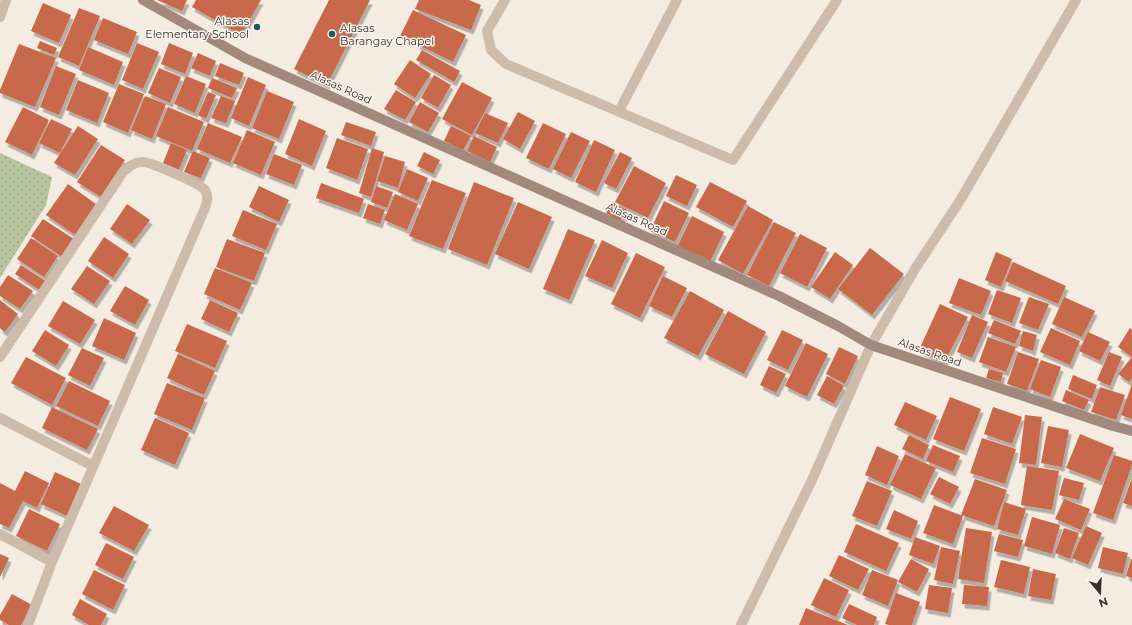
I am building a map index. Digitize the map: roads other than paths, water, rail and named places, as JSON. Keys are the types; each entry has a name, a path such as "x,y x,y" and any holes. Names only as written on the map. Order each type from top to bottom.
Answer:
{"street":[{"path":"0,17 6,0"},
{"name":"Alasas Road","path":"143,0 245,58 779,296 838,326 871,345 1106,424 1132,431"},
{"path":"505,0 487,31 491,50 506,64 733,160 837,0"},
{"path":"618,111 678,0"},
{"path":"741,625 812,480 871,345 916,269 961,199 1076,0"},
{"path":"0,357 123,172 133,164 143,162 153,164 198,184 205,190 208,198 205,208 52,562 28,625"},
{"path":"0,418 93,466"},
{"path":"0,534 52,562"}],"place":[{"name":"Alasas Elementary School","path":"257,27"},
{"name":"Alasas Barangay Chapel","path":"332,34"}]}
